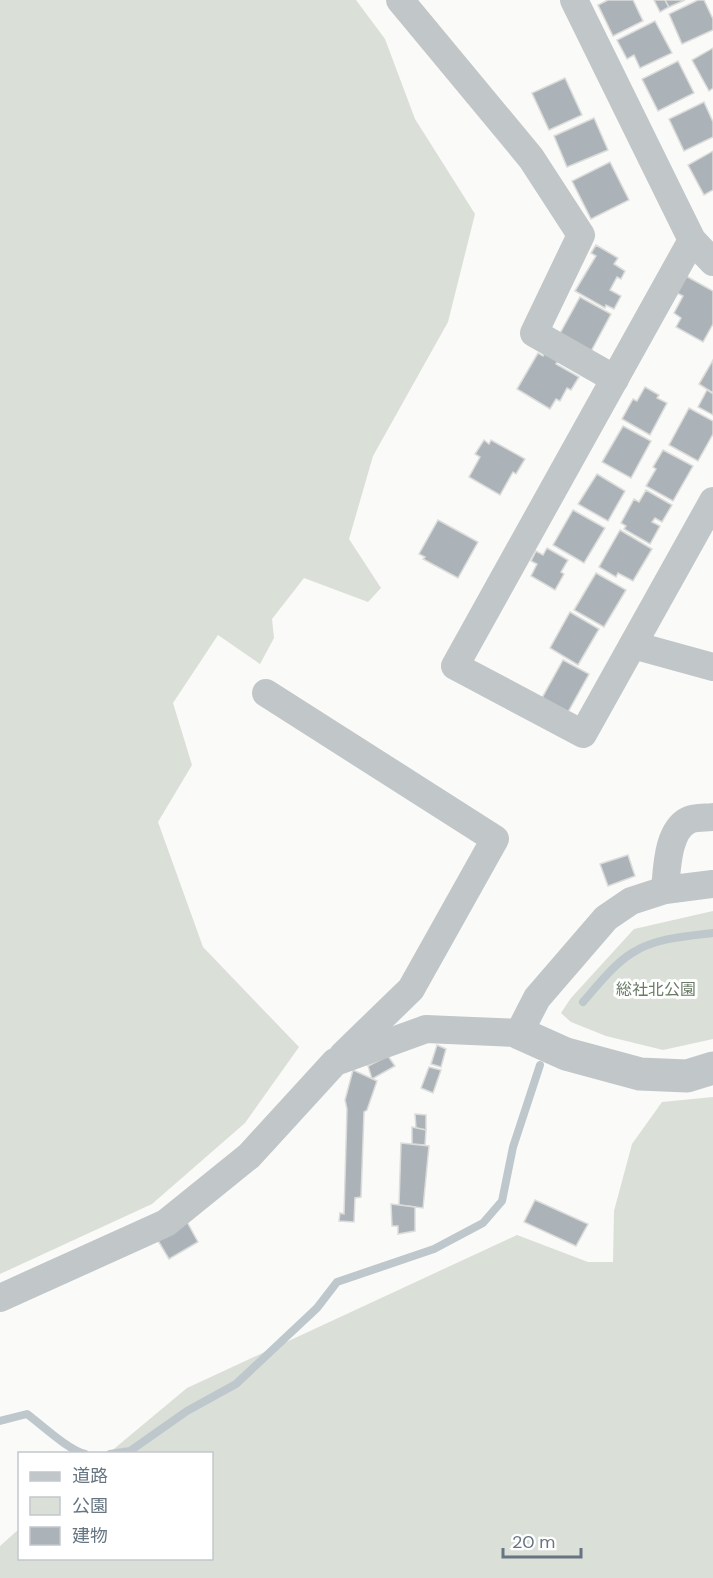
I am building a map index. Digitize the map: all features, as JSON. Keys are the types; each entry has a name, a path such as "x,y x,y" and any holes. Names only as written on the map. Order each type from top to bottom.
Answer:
{"street":[{"path":"400,0 531,158 581,235 534,333 615,379"},
{"path":"574,0 692,240 713,262"},
{"path":"692,240 455,666 583,734 713,501"},
{"path":"633,645 713,667"},
{"path":"0,1298 166,1223 249,1156 335,1062 411,989 495,839 266,693"},
{"path":"664,890 674,835 688,820 713,817"},
{"path":"519,1033 537,998 606,918 631,900 664,890 713,884"},
{"path":"335,1062 426,1029 519,1033 566,1054 640,1074 687,1076 713,1068"}],"green space":[{"path":"0,0 356,0 385,39 415,119 475,214 448,322 373,456 349,539 381,588 368,602 304,578 272,619 274,638 260,664 218,635 173,703 192,765 158,822 203,947 299,1047 245,1123 152,1204 0,1274"},
{"name":"総社北公園","path":"713,911 713,1039 663,1050 606,1036 571,1022 561,1013 571,998 634,929"},
{"path":"713,1097 713,1578 0,1578 0,1546 18,1530 18,1560 213,1560 213,1452 110,1452 187,1388 517,1235 588,1262 613,1262 614,1211 632,1144 662,1102"}],"building":[{"path":"608,0 633,0 643,21 613,36 598,5"},
{"path":"654,0 665,0 669,7 660,12"},
{"path":"665,0 685,0 669,7"},
{"path":"698,0 704,0 713,19 713,30 682,44 669,14"},
{"path":"655,21 672,53 640,68 634,55 627,59 617,40"},
{"path":"713,48 713,88 709,91 692,60"},
{"path":"678,61 694,93 658,111 642,79"},
{"path":"565,78 582,115 549,130 532,93"},
{"path":"704,102 713,122 713,137 684,151 669,119"},
{"path":"594,118 608,150 567,167 554,136"},
{"path":"713,151 713,190 704,195 688,165"},
{"path":"610,162 629,200 591,219 572,181"},
{"path":"596,245 618,258 614,264 625,271 621,279 617,277 610,290 621,296 614,309 606,305 605,308 575,291 596,256 591,253"},
{"path":"686,276 713,291 713,324 703,342 676,327 681,318 674,313 683,296 677,293"},
{"path":"580,297 611,314 589,355 558,337"},
{"path":"546,351 559,359 556,364 579,377 571,390 567,388 560,401 556,399 550,409 517,389 538,353 543,356"},
{"path":"713,360 713,393 699,384"},
{"path":"645,387 659,395 657,398 667,403 650,435 622,419 633,399 637,401"},
{"path":"707,390 713,394 713,415 698,407"},
{"path":"689,408 713,421 713,434 698,461 669,445"},
{"path":"623,426 651,441 631,478 602,462"},
{"path":"484,440 489,444 491,440 525,459 516,474 513,472 500,495 469,477 480,457 475,454"},
{"path":"663,450 693,466 673,501 646,486"},
{"path":"597,474 625,491 608,521 578,504"},
{"path":"646,490 672,505 662,522 655,518 652,522 660,526 650,544 624,529 626,526 621,523 634,499 639,502"},
{"path":"573,510 605,528 584,563 553,545"},
{"path":"438,520 478,542 458,578 423,559 425,557 419,554"},
{"path":"620,530 652,549 633,581 618,573 616,577 599,567"},
{"path":"547,548 568,560 561,572 564,574 555,590 531,576 537,564 531,561 536,551 543,555"},
{"path":"596,573 626,590 604,627 574,610"},
{"path":"570,612 599,629 578,665 550,648"},
{"path":"563,660 589,674 568,712 542,698"},
{"path":"628,855 635,876 608,886 600,864"},
{"path":"437,1045 446,1049 441,1067 431,1064"},
{"path":"388,1056 395,1066 372,1079 368,1066"},
{"path":"429,1067 441,1070 433,1093 421,1088"},
{"path":"353,1070 377,1081 367,1110 364,1112 361,1197 355,1198 354,1222 339,1221 340,1213 344,1214 347,1109 345,1100"},
{"path":"415,1114 426,1115 426,1130 416,1128"},
{"path":"412,1127 426,1130 425,1145 412,1144"},
{"path":"401,1143 429,1146 423,1208 399,1205"},
{"path":"535,1200 588,1224 576,1246 524,1222"},
{"path":"391,1204 415,1207 415,1231 398,1234 398,1226 392,1226"},
{"path":"187,1222 198,1242 169,1259 157,1239"}],"waterway":[{"path":"583,1002 618,963 641,948 671,939 713,933"},
{"path":"123,1452 130,1451 187,1411 236,1384 317,1308 337,1282 434,1249 483,1223 502,1201 513,1147 540,1065"},
{"path":"0,1421 27,1414 78,1452"}]}
